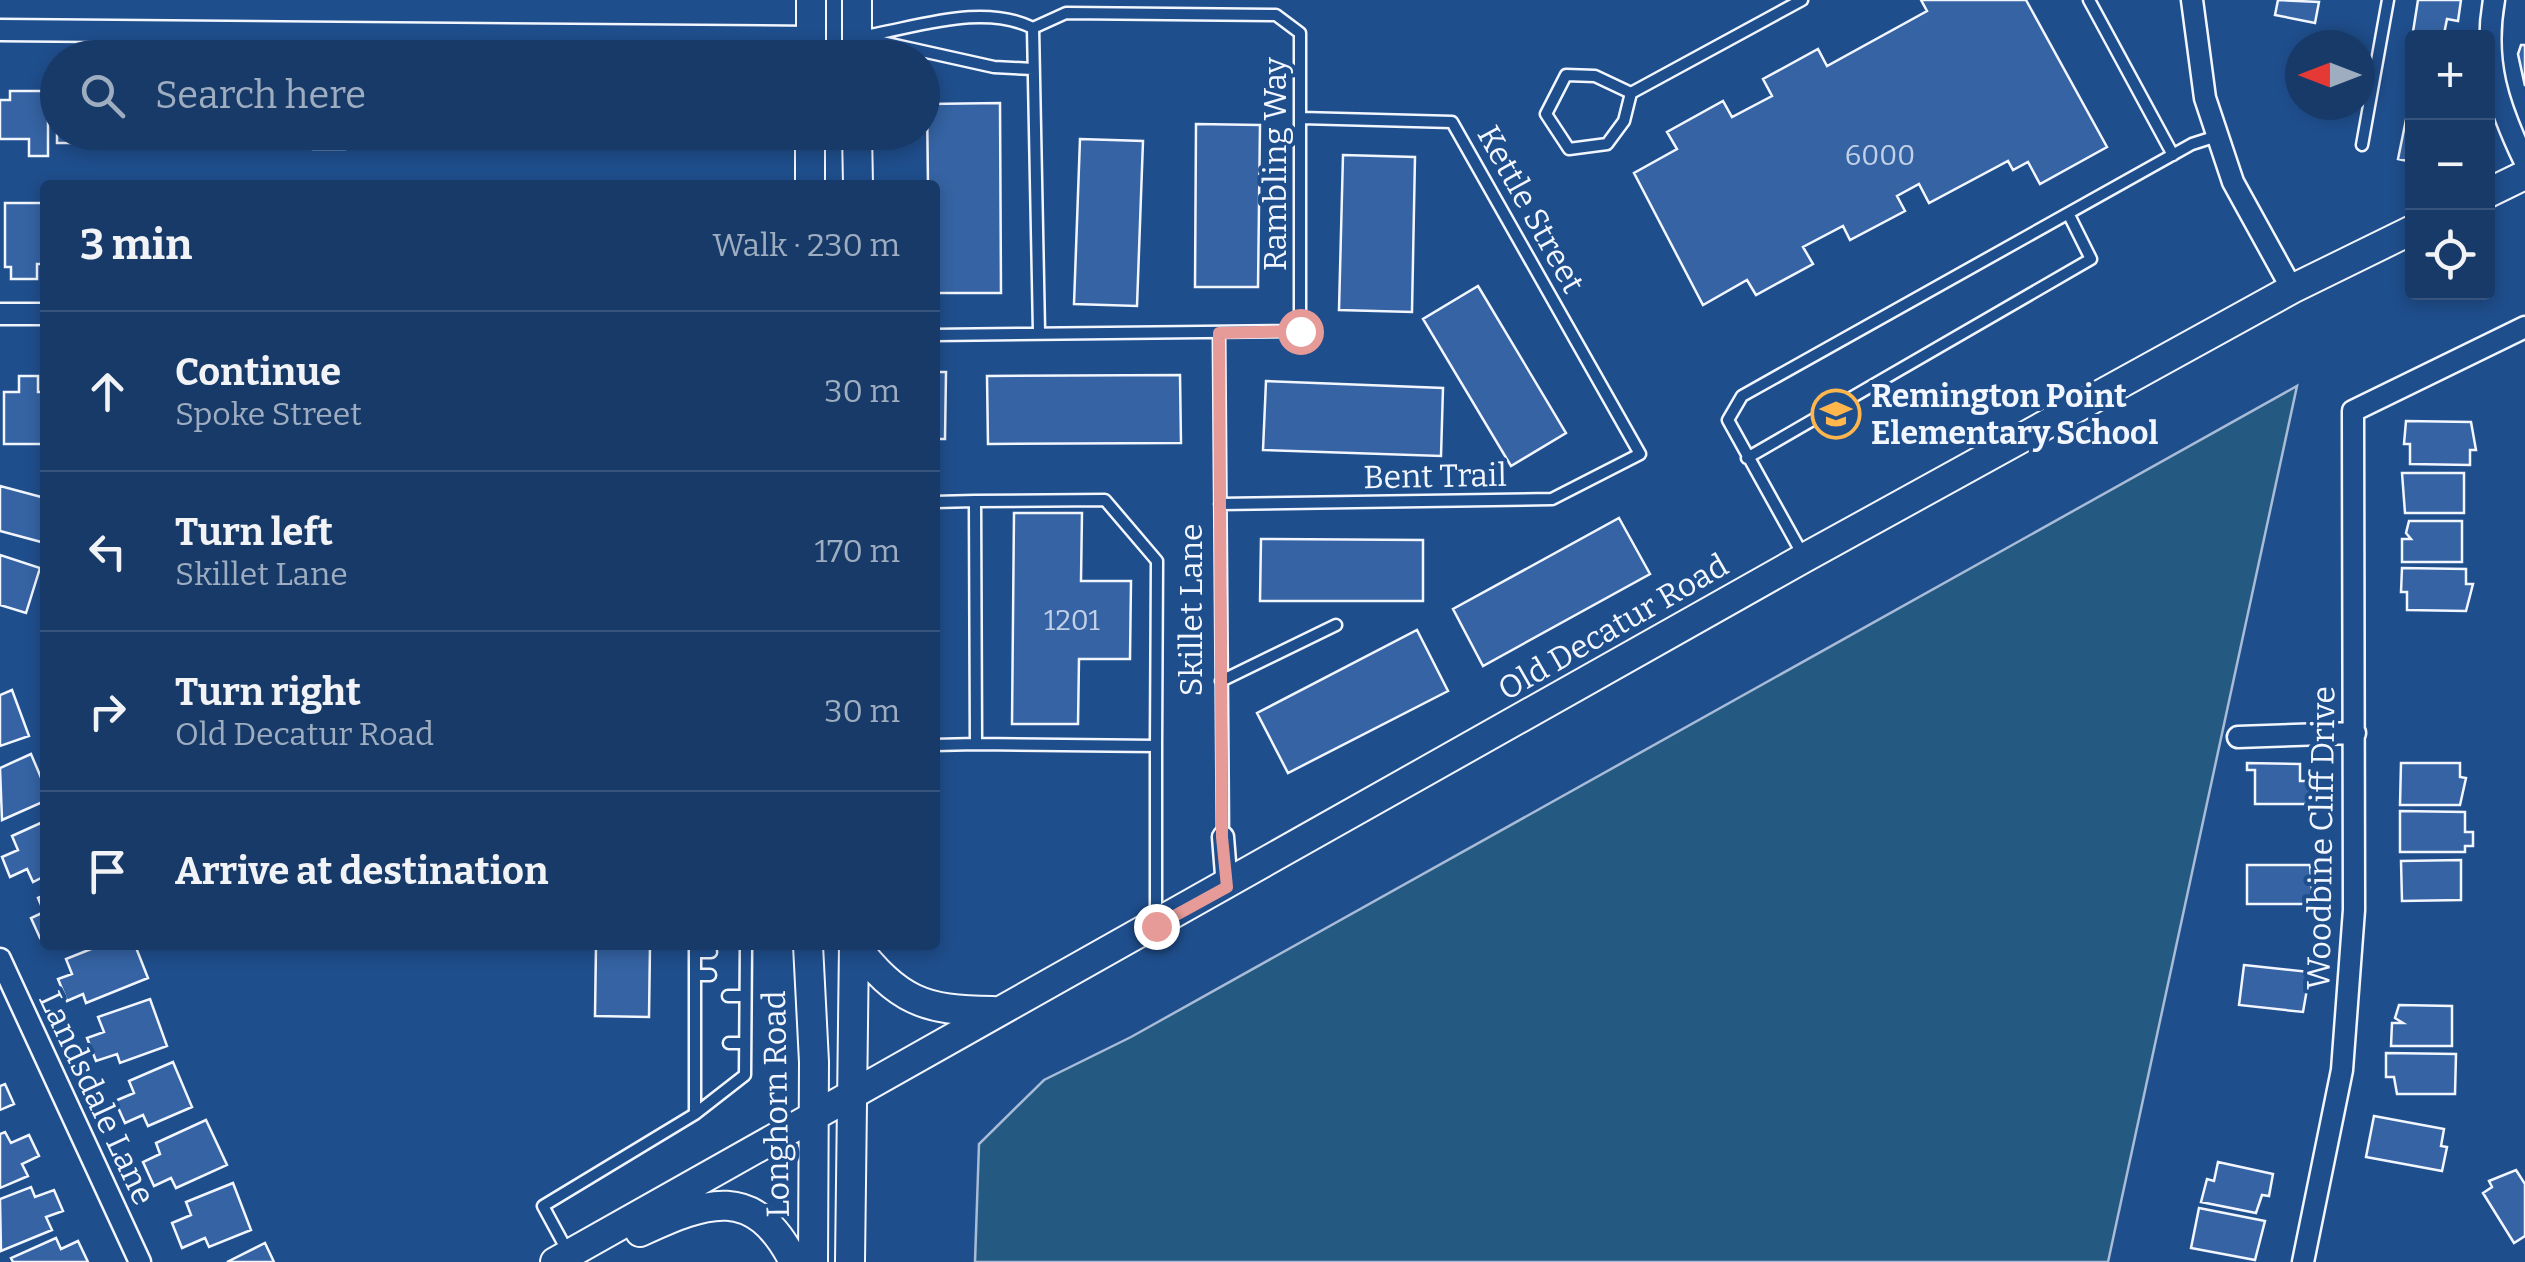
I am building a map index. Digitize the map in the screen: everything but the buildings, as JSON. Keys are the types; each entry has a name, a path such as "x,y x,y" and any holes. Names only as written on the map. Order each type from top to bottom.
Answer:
{"street":[{"path":"811,0 811,40"},
{"path":"857,0 857,40"},
{"path":"2192,0 2205,98 2233,182 2292,289"},
{"path":"2494,0 2490,72 2497,102 2525,162"},
{"path":"0,30 477,40"},
{"path":"810,150 810,180"},
{"path":"857,150 858,180"},
{"path":"2495,189 2525,174"},
{"name":"Old Decatur Road","path":"566,1259 994,1011 1227,887 1804,558 2292,289 2405,233"},
{"path":"0,314 40,314"},
{"name":"Woodbine Cliff Drive","path":"2303,1262 2342,1070 2354,910 2353,411 2525,326"},
{"path":"2238,737 2355,734"},
{"name":"Skillet Lane","path":"1222,837 1227,887"},
{"name":"Longhorn Road","path":"808,950 814,1113 813,1262"},
{"path":"850,1262 854,950"},
{"path":"858,950 878,976 912,1002 949,1011 994,1011"},
{"name":"Landsdale Lane","path":"0,959 140,1262"},
{"path":"566,1259 711,1204 755,1212 781,1236 794,1262"}],"lane":[{"path":"1631,93 1595,76 1566,75 1546,114 1568,149 1607,144 1624,121 1631,93 1802,0"},
{"path":"2088,0 2174,154"},
{"path":"2362,145 2388,0"},
{"name":"Rambling Way","path":"885,40 975,17 1001,16 1034,28 1066,14 1276,16 1300,33 1300,331 1219,333"},
{"path":"1034,28 1039,332"},
{"path":"940,59 1033,69"},
{"name":"Kettle Street","path":"1301,118 1452,122 1640,454"},
{"path":"1804,558 1728,420 1742,396 2174,154 2218,136"},
{"path":"1748,458 2092,259 2068,216"},
{"path":"940,335 1219,333"},
{"name":"Skillet Lane","path":"1219,333 1222,837"},
{"name":"Bent Trail","path":"1220,504 1552,499 1640,454"},
{"path":"940,502 1105,500 1157,561 1156,926"},
{"path":"975,502 976,744"},
{"path":"1222,681 1336,625"},
{"path":"940,745 1156,746"},
{"path":"695,950 695,1114"},
{"path":"703,950 711,952"},
{"path":"730,952 738,950"},
{"path":"566,1259 543,1206 695,1114 745,1075 746,950"},
{"path":"730,974 745,974"},
{"path":"695,975 710,975"},
{"path":"695,996 711,996"},
{"path":"728,996 745,996"},
{"path":"695,1021 710,1020"},
{"path":"730,1020 745,1020"},
{"path":"728,1043 745,1043"},
{"path":"695,1044 709,1044"}],"shaded area":[{"path":"2297,386 2108,1262 975,1262 979,1144 1044,1080 1131,1037"}],"place":[{"name":"Remington Point Elementary School","path":"1836,414"}],"route":[{"path":"1156,926 1227,887 1222,837 1219,333 1300,331"}]}
